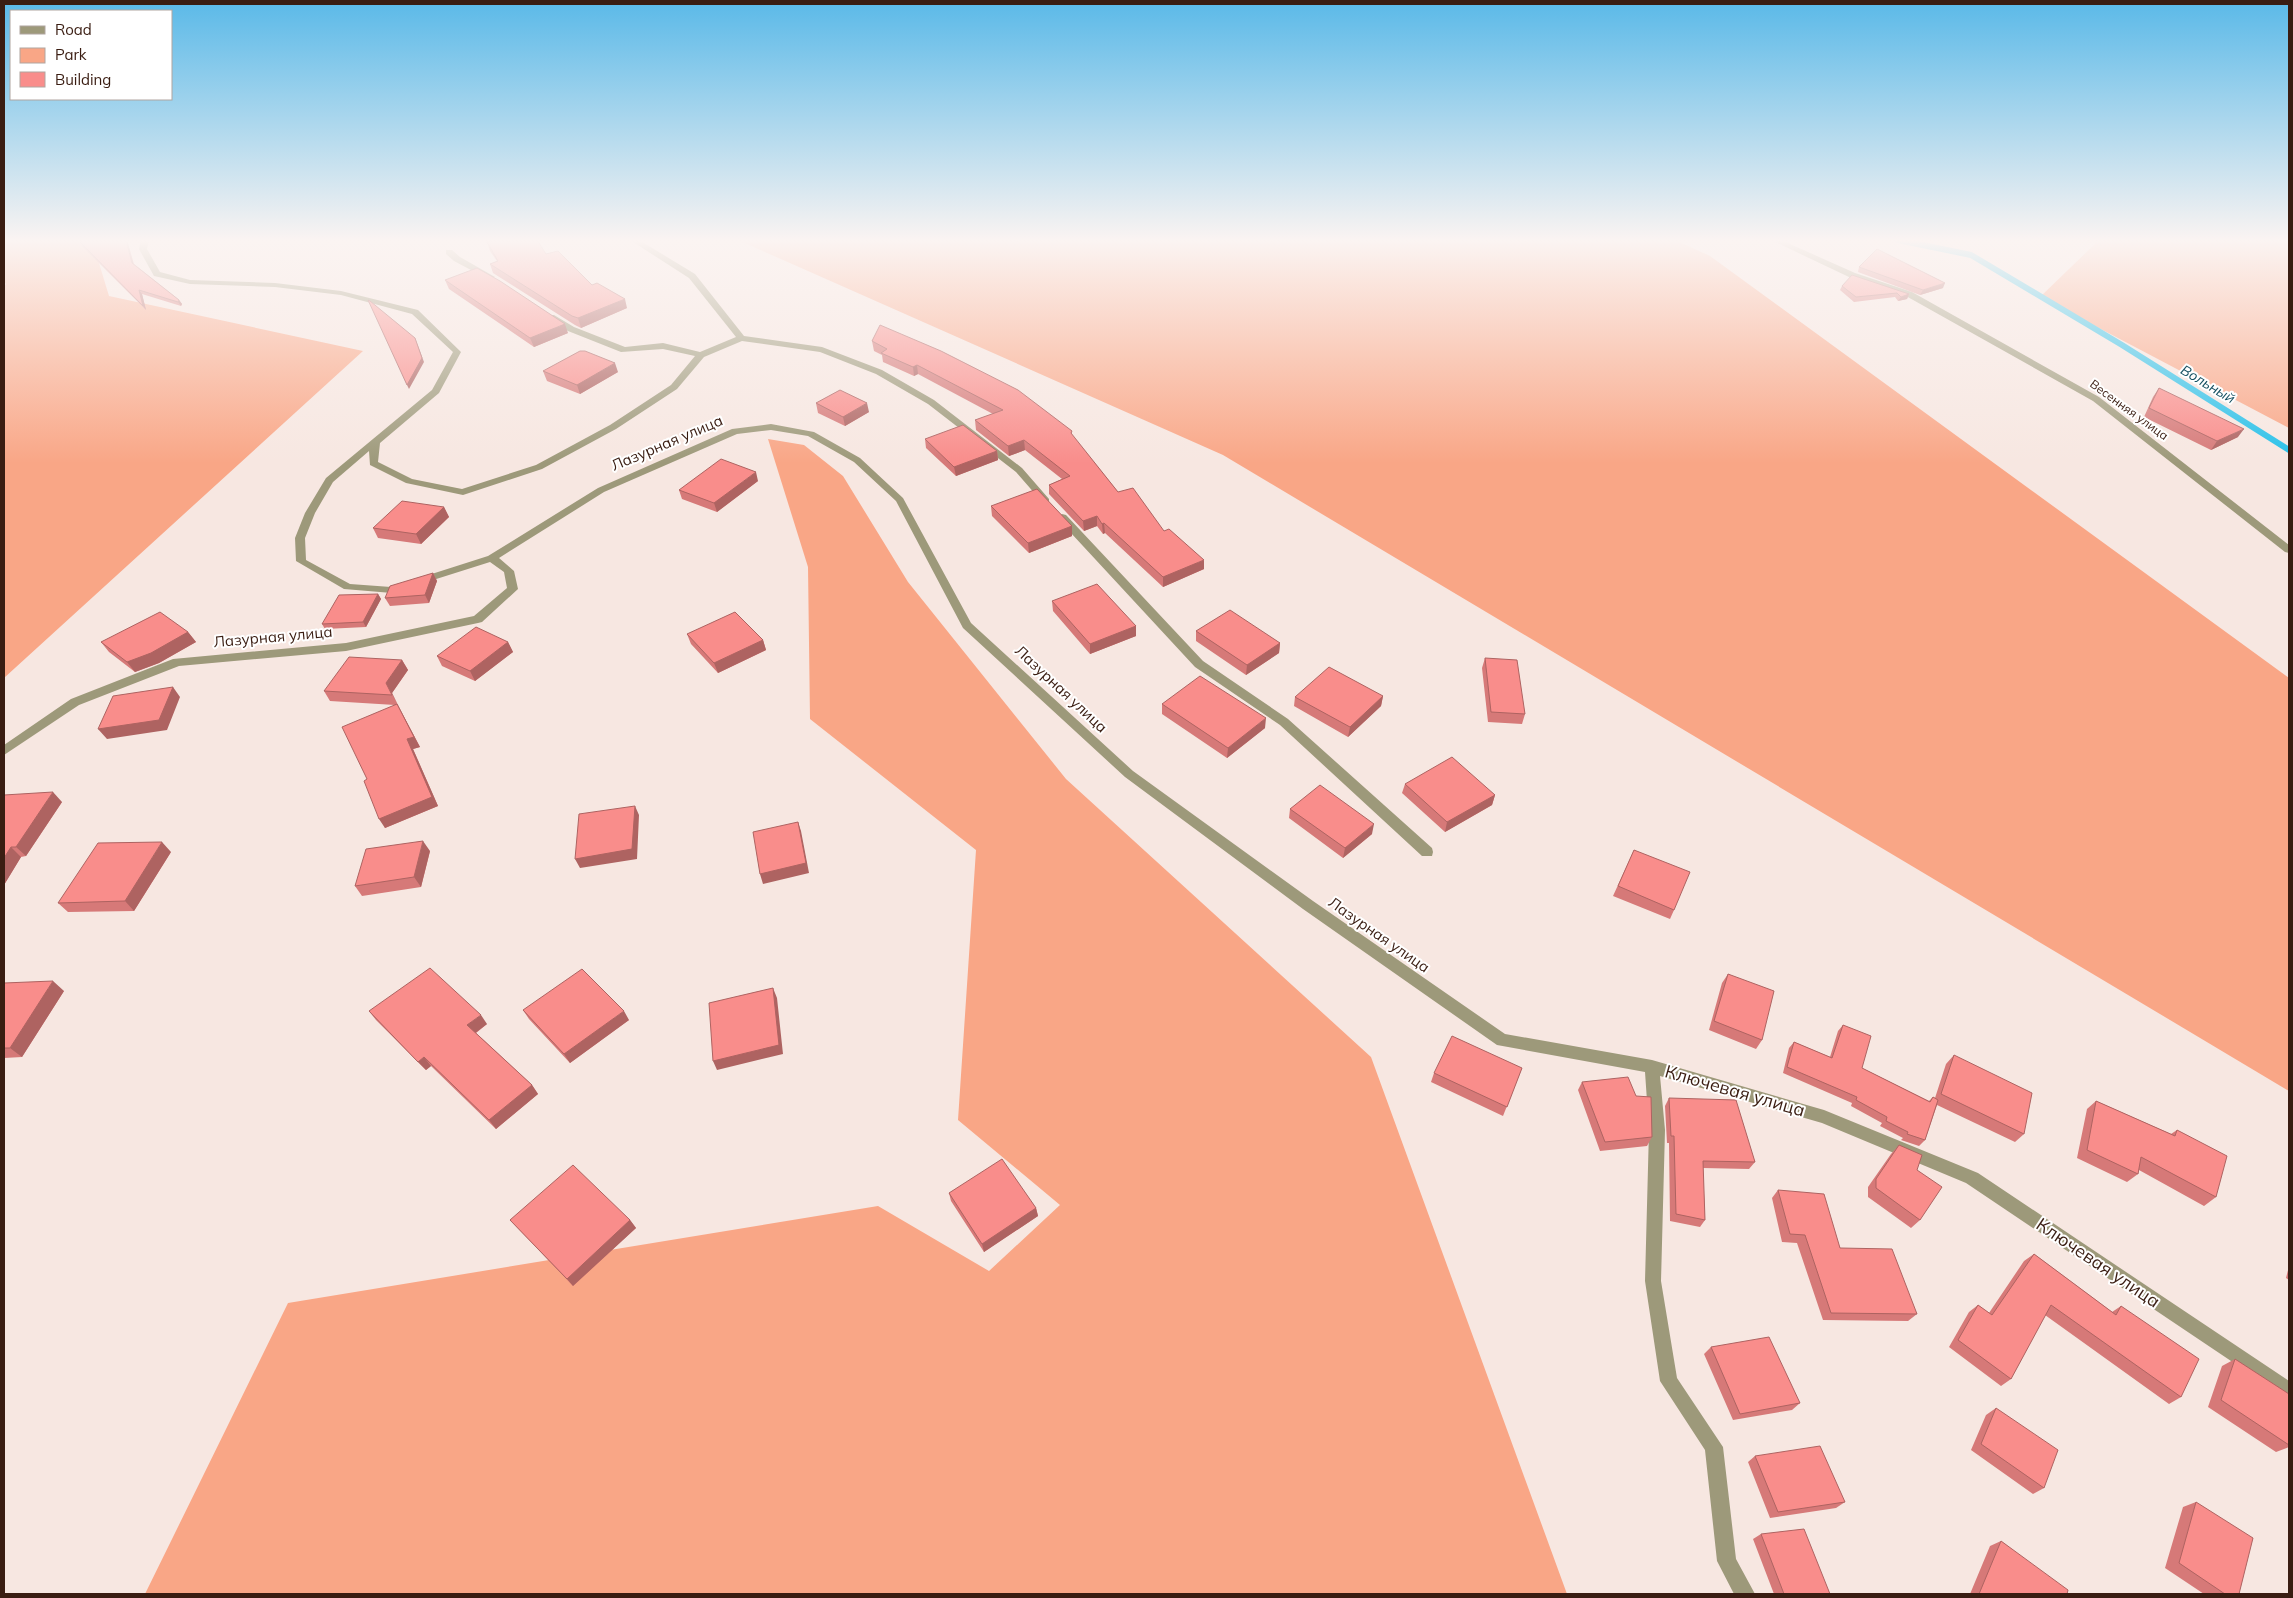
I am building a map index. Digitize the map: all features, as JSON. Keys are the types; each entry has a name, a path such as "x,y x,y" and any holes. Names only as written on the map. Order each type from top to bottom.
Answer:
{"street":[{"name":"Лазурная улица","path":"418,315 457,352 436,391 329,480 310,513 300,538 301,561 348,587 392,590 492,558 600,490 735,431 771,427 811,434 857,460 900,500 967,625 1129,774 1308,905 1502,1040 1652,1067"},
{"path":"547,315 570,329 624,350 663,346 701,355"},
{"path":"723,315 742,338"},
{"name":"Весенняя улица","path":"1946,315 2096,399 2289,550"},
{"path":"375,442 373,463 409,481 463,492 539,468 613,427 674,387 701,355 742,338 822,350 879,372 931,402 1019,470 1199,664 1284,722 1428,852"},
{"name":"Лазурная улица","path":"4,751 75,702 177,662 346,647 478,619 513,589 508,571 492,558"},
{"name":"Ключевая улица","path":"1745,1594 1726,1561 1714,1447 1669,1382 1653,1281 1658,1130 1652,1067 1824,1117 1972,1178 2289,1391"}],"green space":[{"path":"4,315 195,315 363,351 4,678"},
{"path":"906,315 1790,315 2289,678 2289,1091 1223,455"},
{"path":"2073,315 2289,315 2289,428"},
{"path":"768,439 804,445 843,476 908,582 1066,779 1371,1057 1567,1594 145,1594 288,1303 878,1206 989,1271 1060,1205 958,1120 976,850 810,719 808,567"}],"building":[{"path":"375,315 387,315 415,338 422,358 407,385"},
{"path":"496,315 551,315 565,324 530,338"},
{"path":"570,315 586,315 578,318"},
{"path":"880,325 941,351 1018,390 1072,431 1071,433 1118,492 1133,488 1164,531 1169,529 1204,560 1163,577 1104,523 1102,524 1097,516 1083,521 1049,485 1070,476 1024,440 1008,446 975,420 1003,410 917,365 913,367 881,353 887,349 872,341"},
{"path":"580,351 585,351 615,363 577,385 543,371"},
{"path":"2159,388 2244,429 2217,441 2149,408"},
{"path":"840,390 867,403 843,417 816,403"},
{"path":"963,425 997,451 954,467 925,439"},
{"path":"721,459 756,472 714,503 679,490"},
{"path":"1037,489 1072,526 1028,543 991,506"},
{"path":"402,501 444,507 416,534 373,528"},
{"path":"433,573 425,595 385,598 390,586"},
{"path":"1097,584 1136,626 1090,644 1052,601"},
{"path":"378,594 363,622 322,624 339,595"},
{"path":"1230,610 1280,643 1247,665 1196,631"},
{"path":"160,612 188,632 151,653 127,662 101,642"},
{"path":"735,612 763,640 714,663 687,634"},
{"path":"476,627 508,642 470,671 437,656"},
{"path":"349,657 402,660 386,683 392,695 324,691"},
{"path":"1485,658 1517,660 1525,714 1491,712"},
{"path":"1329,667 1383,696 1350,727 1295,697"},
{"path":"1200,676 1266,718 1228,748 1162,704"},
{"path":"173,687 159,720 98,729 113,696"},
{"path":"397,704 414,737 407,739 432,797 379,819 364,781 367,779 342,727"},
{"path":"1452,757 1495,795 1447,822 1405,784"},
{"path":"1320,785 1374,824 1345,848 1290,809"},
{"path":"53,792 16,847 11,847 4,858 4,795"},
{"path":"635,806 632,849 575,859 579,814"},
{"path":"798,822 806,863 760,874 753,832"},
{"path":"423,841 414,877 355,886 366,849"},
{"path":"162,842 125,901 58,903 98,843"},
{"path":"1634,850 1690,872 1674,910 1618,886"},
{"path":"430,968 481,1015 467,1025 532,1085 489,1120 424,1057 418,1062 369,1011"},
{"path":"582,969 624,1011 564,1054 523,1010"},
{"path":"1728,974 1774,991 1762,1040 1714,1021"},
{"path":"53,981 10,1048 4,1048 4,983"},
{"path":"773,988 779,1045 713,1061 709,1003"},
{"path":"1843,1025 1871,1036 1862,1068 1930,1102 1933,1097 1938,1100 1925,1140 1907,1134 1908,1132 1886,1121 1887,1117 1856,1100 1857,1097 1787,1067 1794,1042 1832,1058"},
{"path":"1452,1036 1522,1068 1507,1107 1434,1073"},
{"path":"1954,1055 2032,1093 2024,1134 1941,1094"},
{"path":"1628,1077 1636,1096 1651,1097 1652,1137 1605,1142 1582,1082"},
{"path":"1669,1098 1736,1100 1755,1162 1703,1161 1705,1220 1676,1214 1674,1136 1671,1136"},
{"path":"2096,1101 2175,1136 2177,1130 2227,1156 2216,1197 2141,1157 2138,1174 2087,1150"},
{"path":"1899,1145 1922,1155 1917,1170 1942,1187 1920,1220 1876,1188 1876,1179"},
{"path":"1002,1159 1036,1208 982,1244 949,1193"},
{"path":"573,1165 630,1220 567,1279 510,1220"},
{"path":"1778,1190 1824,1194 1840,1248 1892,1249 1917,1314 1831,1313 1805,1235 1790,1234"},
{"path":"2034,1254 2116,1315 2121,1306 2199,1359 2181,1397 2051,1305 2011,1379 1958,1340 1978,1305 1992,1315"},
{"path":"1769,1337 1800,1403 1740,1414 1711,1347"},
{"path":"2235,1359 2289,1394 2289,1445 2221,1400"},
{"path":"1996,1408 2058,1450 2044,1488 1981,1444"},
{"path":"1820,1446 1845,1502 1778,1512 1755,1456"},
{"path":"2196,1502 2253,1538 2239,1594 2225,1594 2179,1563"},
{"path":"1804,1529 1830,1594 1784,1594 1761,1534"},
{"path":"2001,1541 2068,1590 2067,1594 1979,1594"}],"waterway":[{"name":"Вольный","path":"2071,315 2289,450"}]}
